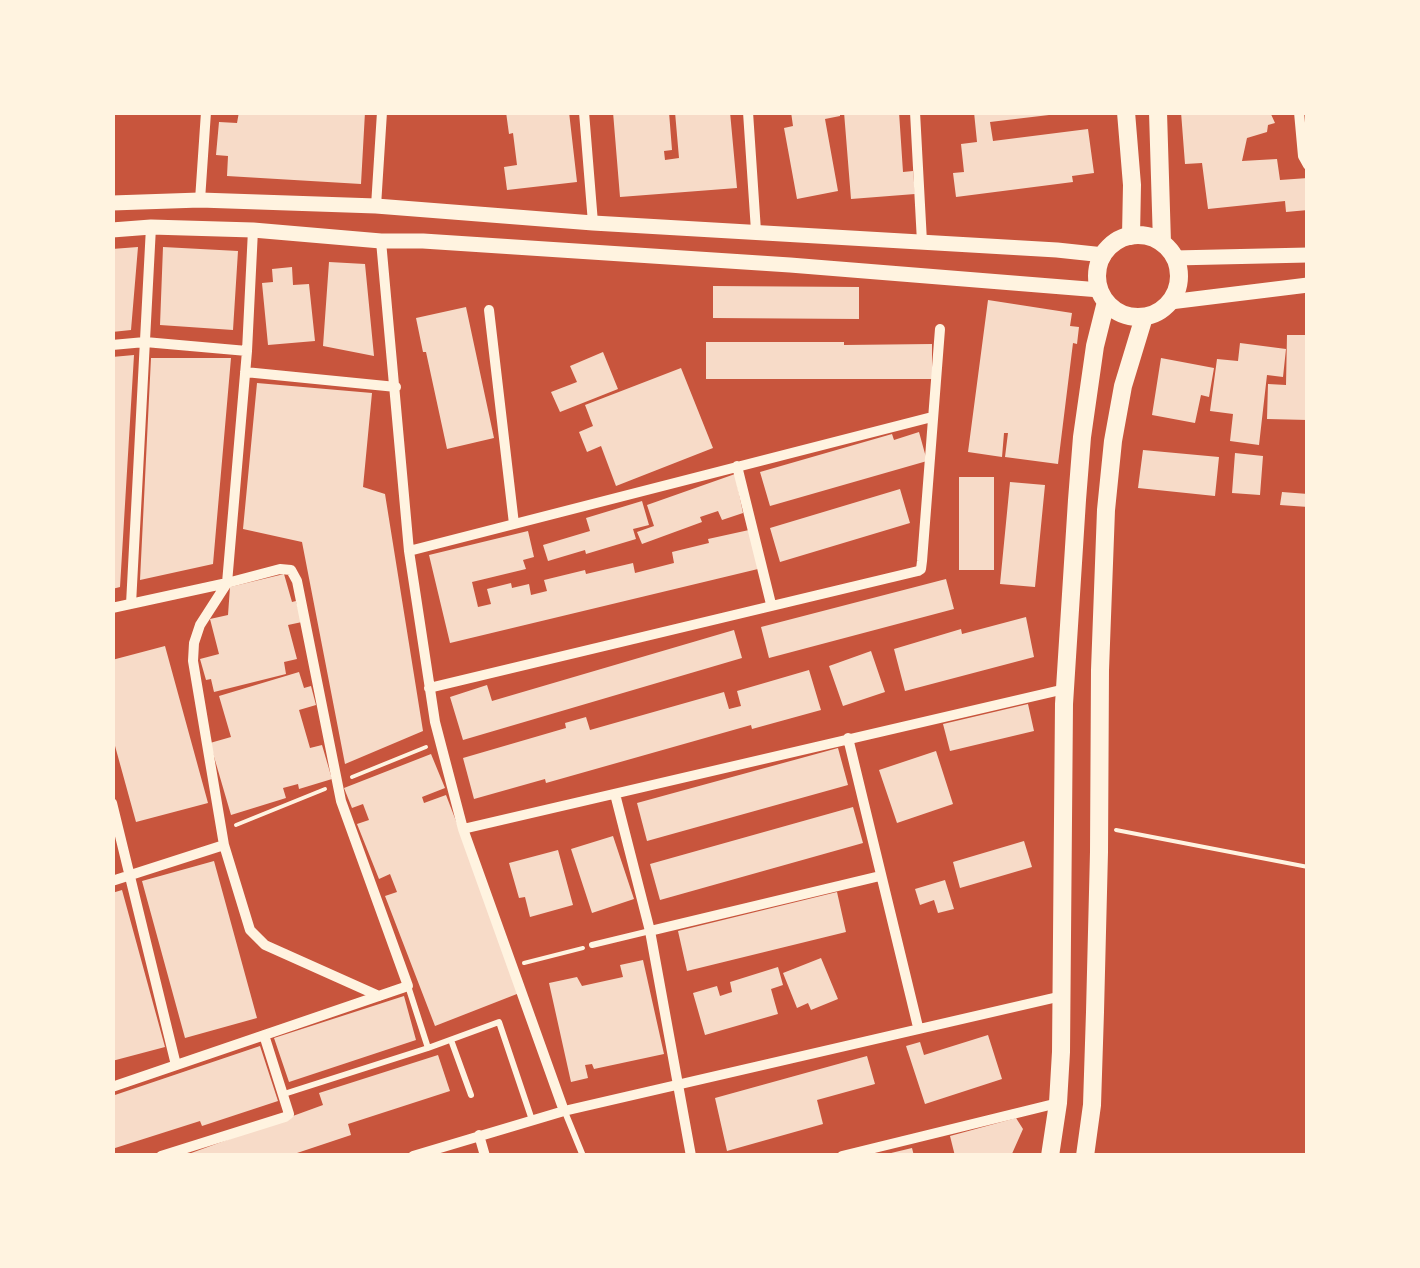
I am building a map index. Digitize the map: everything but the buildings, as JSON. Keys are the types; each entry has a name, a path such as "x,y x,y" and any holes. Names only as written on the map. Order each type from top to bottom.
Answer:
{"main road":[{"path":"1126,112 1132,184 1131,236"},
{"path":"1103,296 1126,315 1144,316 1160,310 1177,290 1179,280 1168,250 1158,112"},
{"path":"1050,1156 1058,1103 1062,996 1064,689 1082,437 1103,296 1098,271 1104,255 1118,241 1131,236 1146,236 1168,250"},
{"path":"1085,1156 1092,1105 1106,510 1113,441 1144,316"}],"street":[{"path":"200,200 206,112"},
{"path":"376,206 382,112"},
{"path":"584,112 593,223"},
{"path":"748,112 756,231"},
{"path":"916,112 922,242"},
{"path":"1299,112 1302,156 1308,165"},
{"path":"112,203 200,200 376,206 1104,255"},
{"path":"130,604 151,228"},
{"path":"112,230 253,230 790,265 1103,296"},
{"path":"253,230 227,583 200,625 193,661 224,845 245,917 256,938 265,946 379,996"},
{"path":"381,241 409,550 428,688 463,828 564,1111"},
{"path":"1168,250 1225,258 1308,255"},
{"path":"1170,302 1308,285"},
{"path":"490,310 514,524"},
{"path":"428,688 915,572 920,568 940,329"},
{"path":"112,345 145,342 247,351"},
{"path":"245,372 396,387"},
{"path":"409,550 932,417"},
{"path":"737,466 771,604"},
{"path":"112,608 280,569 292,570 341,802 408,986 112,1087"},
{"path":"463,828 1064,689"},
{"path":"848,738 918,1028"},
{"path":"616,794 650,932 691,1156"},
{"path":"112,803 176,1065"},
{"path":"112,881 224,845"},
{"path":"650,932 880,876"},
{"path":"413,1156 564,1111 1062,996"},
{"path":"161,1156 285,1117 290,1111 264,1035"},
{"path":"842,1156 1058,1103"},
{"path":"479,1136 485,1156"}],"lane":[{"path":"592,945 650,932"},
{"path":"408,986 428,1048"},
{"path":"284,1094 499,1022 532,1120"},
{"path":"451,1040 471,1095"},
{"path":"564,1111 583,1156"}],"path":[{"path":"1099,826 1308,867"},
{"path":"513,965 592,945"}]}
